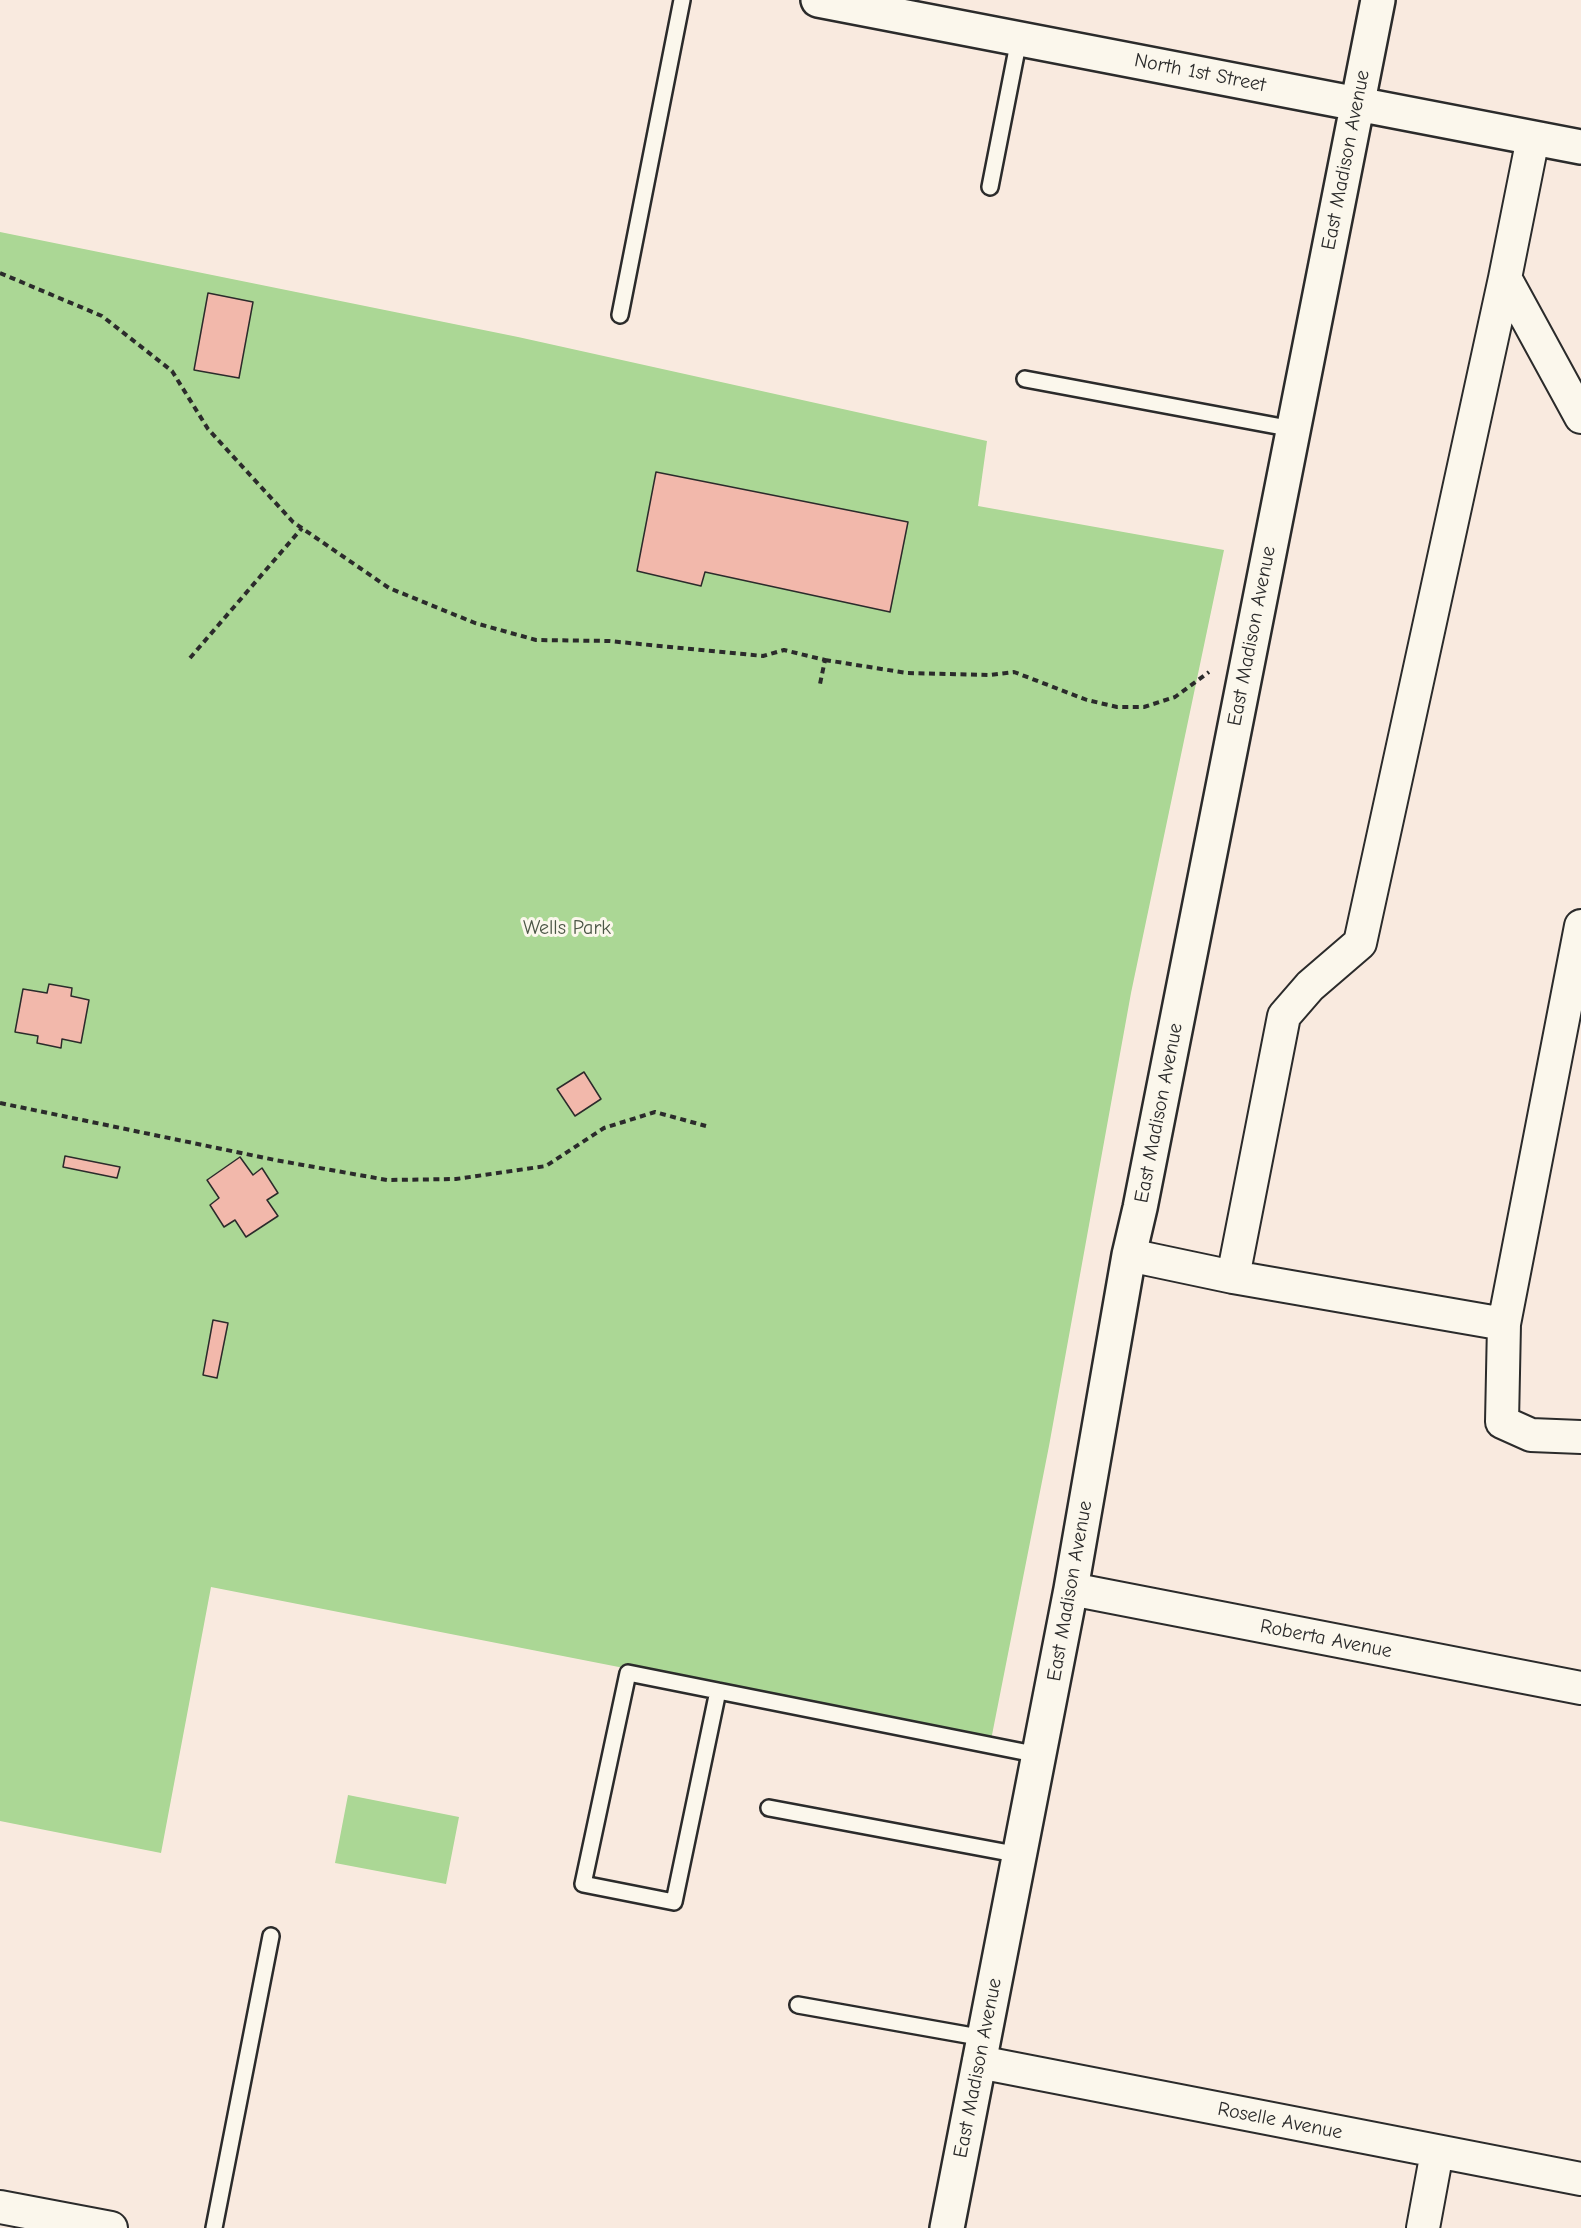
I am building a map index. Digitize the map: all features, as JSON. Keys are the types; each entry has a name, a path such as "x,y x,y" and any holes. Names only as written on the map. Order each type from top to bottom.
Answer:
{"street":[{"name":"North 1st Street","path":"818,0 1581,147"},
{"name":"East Madison Avenue","path":"947,2228 1071,1589 1128,1255 1143,1196 1378,0"},
{"path":"1233,1277 1284,1016 1310,986 1360,943 1505,278 1533,138"},
{"path":"1505,278 1581,417"},
{"path":"1581,926 1504,1324 1502,1422 1531,1435 1581,1437"},
{"path":"1128,1255 1233,1277 1504,1324"},
{"name":"Roberta Avenue","path":"1071,1589 1581,1688"},
{"name":"Roselle Avenue","path":"982,2050 1437,2152 1581,2180"},
{"path":"1423,2228 1437,2152"},
{"path":"0,2207 111,2228"}],"lane":[{"path":"620,315 682,0"},
{"path":"990,187 1019,39"},
{"path":"1025,379 1293,429"},
{"path":"718,1691 674,1902 583,1884 628,1673 1039,1755"},
{"path":"769,1808 1020,1855"},
{"path":"214,2228 271,1936"},
{"path":"798,2006 982,2050"}],"path":[{"path":"0,273 102,316 172,371 208,429 239,466 302,528 389,588 475,623 536,640 609,641 763,656 784,650 825,660 907,673 989,675 1014,672 1087,700 1117,707 1144,707 1175,697 1210,670 1245,675"},
{"path":"190,658 302,528"},
{"path":"820,684 825,660"},
{"path":"0,1103 275,1160 387,1180 456,1179 546,1166 604,1128 655,1112 706,1126"}],"green space":[{"name":"Wells Park","path":"0,232 518,337 987,441 978,506 1224,550 1131,993 1049,1446 991,1740 211,1587 161,1853 0,1821"},
{"path":"348,1795 459,1817 446,1884 335,1863"}],"building":[{"path":"208,293 253,302 239,378 194,370"},
{"path":"656,472 908,522 890,612 705,572 701,586 637,571"},
{"path":"49,984 72,988 71,996 89,1000 81,1043 62,1039 61,1048 37,1043 38,1036 15,1032 23,989 47,993"},
{"path":"584,1072 601,1099 575,1116 557,1089"},
{"path":"65,1156 120,1167 117,1178 63,1167"},
{"path":"240,1157 253,1175 262,1168 278,1193 267,1200 278,1216 246,1237 235,1220 224,1227 210,1205 219,1198 207,1180"},
{"path":"213,1320 228,1323 217,1378 203,1375"}]}
